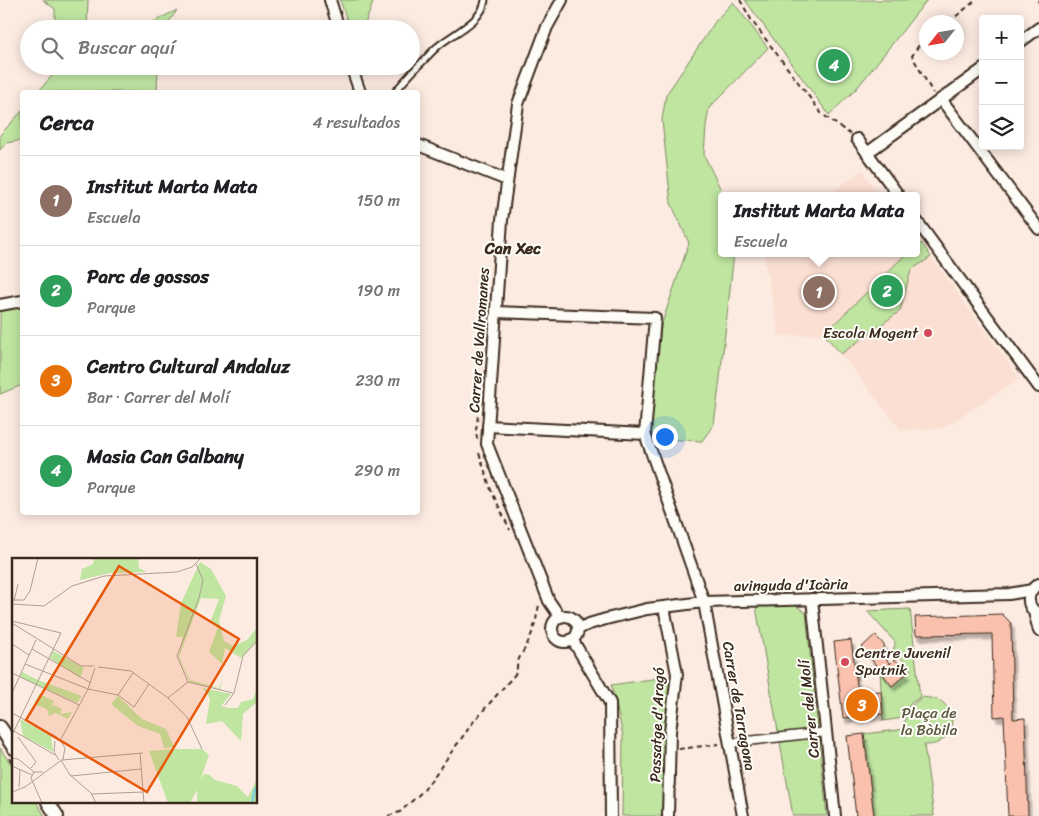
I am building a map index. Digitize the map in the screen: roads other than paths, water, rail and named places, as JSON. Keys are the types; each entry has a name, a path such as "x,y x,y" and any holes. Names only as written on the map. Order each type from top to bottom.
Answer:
{"street":[{"path":"330,0 336,20"},
{"name":"Carrer de Vallromanes","path":"560,617 549,600 487,444 502,220 518,104 547,27 562,0"},
{"path":"1024,39 1039,28"},
{"path":"868,153 979,72"},
{"path":"354,75 359,90"},
{"path":"939,101 1039,229"},
{"path":"857,139 896,192"},
{"path":"420,146 507,180"},
{"path":"920,225 1039,387"},
{"path":"0,305 20,301"},
{"path":"488,426 645,434 655,318 496,312"},
{"name":"Carrer de Tarragona","path":"645,434 704,602 744,816"},
{"path":"1035,587 1029,598 1039,630"},
{"name":"avinguda d'Icària","path":"578,629 606,619 647,609 704,602 1009,594 1035,587"},
{"path":"1009,594 1034,611"},
{"name":"Carrer del Molí","path":"812,599 836,816"},
{"name":"Passatge d'Aragó","path":"664,607 677,674 670,732 668,816"},
{"path":"568,616 577,624 578,629 572,640 564,642 556,638 552,627 553,623 560,617 568,616"},
{"path":"572,640 610,703 611,816"},
{"path":"0,727 12,745"},
{"path":"730,743 826,732"},
{"path":"49,804 56,816"}],"lane":[{"path":"420,64 437,46 473,21 481,12 485,0"},
{"path":"398,90 410,75"}],"place":[{"name":"Masia Can Galbany","path":"834,65"},
{"name":"Parc de gossos","path":"887,291"},
{"name":"Institut Marta Mata","path":"819,292"},
{"name":"Escola Mogent","path":"928,333"},
{"name":"Centre Juvenil Sputnik","path":"845,662"},
{"name":"Centro Cultural Andaluz","path":"862,705"}],"district":[{"name":"Can Xec","path":"513,248"}],"park label":[{"name":"Plaça de la Bòbila","path":"929,722"}]}
